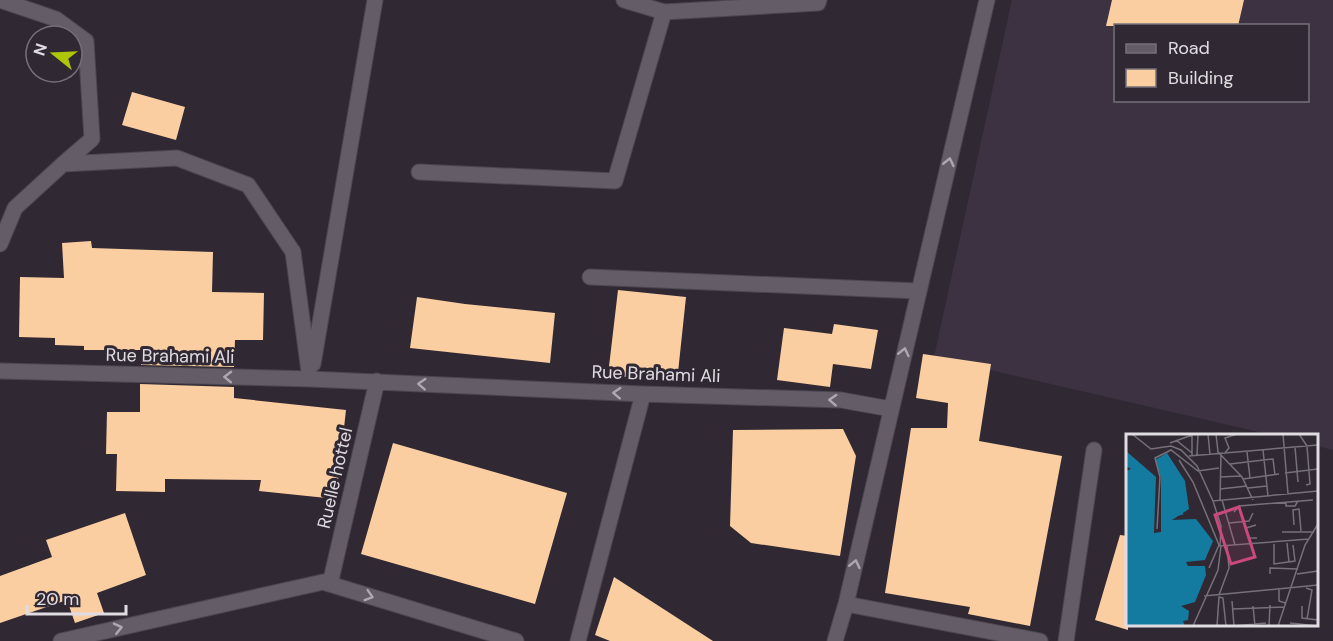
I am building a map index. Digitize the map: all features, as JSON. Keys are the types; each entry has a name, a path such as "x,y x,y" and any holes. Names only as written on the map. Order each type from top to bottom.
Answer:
{"street":[{"path":"0,0 56,19 86,41 92,139 15,208 0,244"},
{"path":"310,379 375,0"},
{"path":"624,0 664,12 818,3 819,0"},
{"path":"836,641 987,0"},
{"path":"419,172 615,181 664,12"},
{"path":"63,164 177,158 248,185 293,252 310,379"},
{"path":"590,277 918,291"},
{"name":"Rue Brahami Ali","path":"0,371 377,381 643,394 841,400 891,409"},
{"name":"Ruelle hottel","path":"330,584 377,381"},
{"path":"578,641 643,394"},
{"path":"1066,641 1094,450"},
{"path":"61,641 323,582 516,641"},
{"path":"846,604 1040,641"}],"shaded area":[{"path":"1012,0 1333,0 1333,450 1318,446 1318,434 1268,434 934,357"}],"building":[{"path":"1112,0 1244,0 1238,24 1114,24 1114,26 1106,26"},
{"path":"132,92 185,107 176,140 122,125"},
{"path":"91,241 92,248 213,252 212,292 264,293 263,340 235,340 234,367 141,365 141,350 84,350 84,346 55,345 55,338 19,337 20,277 64,278 62,243"},
{"path":"618,290 686,297 677,382 608,375"},
{"path":"417,297 555,313 550,363 410,348"},
{"path":"834,324 878,330 871,369 833,364 830,387 777,380 784,328 832,334"},
{"path":"923,354 991,364 979,441 1062,456 1030,626 968,614 970,607 885,593 911,428 947,428 948,403 916,398"},
{"path":"140,384 234,387 234,398 346,410 336,499 259,491 261,480 165,479 165,492 116,491 117,454 106,454 107,412 140,412"},
{"path":"843,429 856,456 840,556 751,543 730,526 733,430"},
{"path":"393,443 567,493 535,604 361,554"},
{"path":"125,513 146,575 97,593 104,613 75,623 67,600 0,623 0,576 52,557 46,540"},
{"path":"1120,535 1126,536 1126,626 1128,630 1095,620"},
{"path":"614,577 713,641 610,641 595,635"}]}
